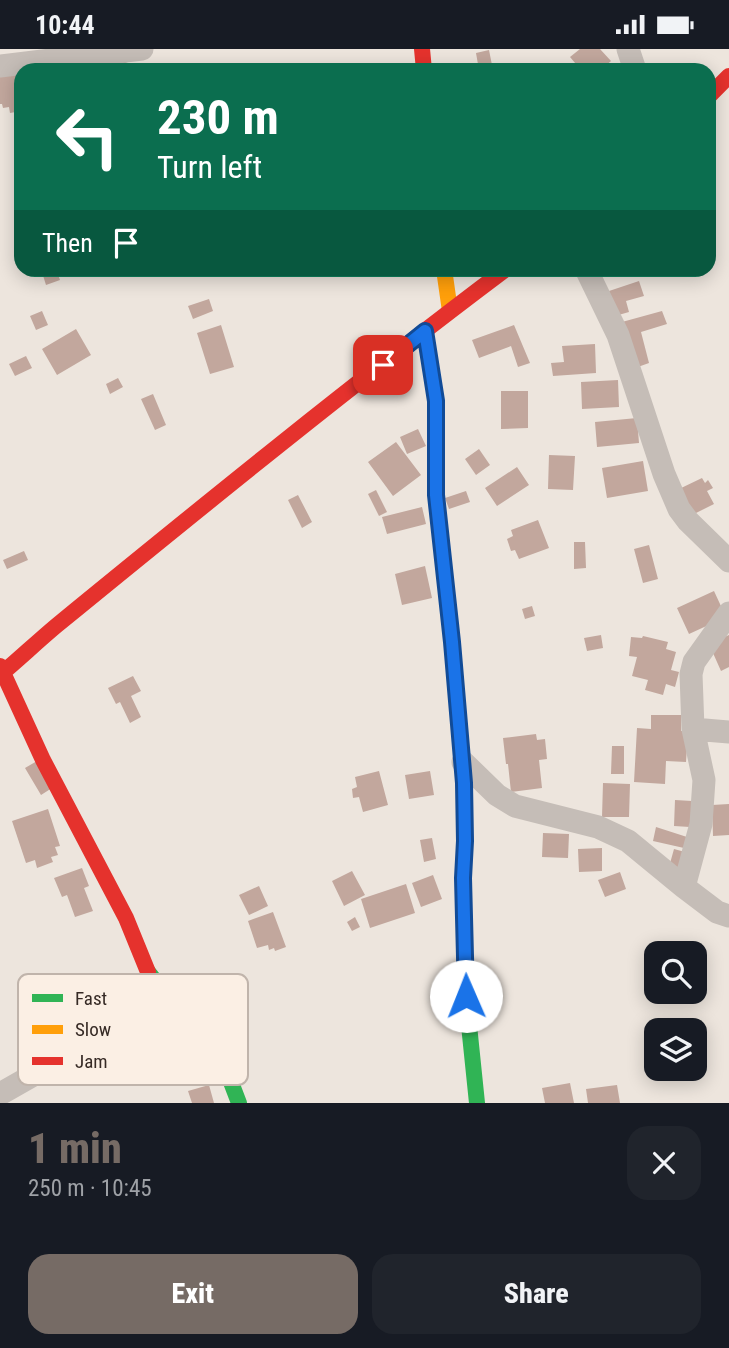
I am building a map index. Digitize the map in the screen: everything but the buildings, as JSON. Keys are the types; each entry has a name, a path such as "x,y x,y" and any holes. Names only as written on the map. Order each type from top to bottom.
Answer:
{"street":[{"path":"25,63 142,49"},
{"path":"716,89 729,76"},
{"path":"445,277 450,311"},
{"path":"149,974 126,918 43,760 1,671 298,431 495,277"},
{"path":"590,277 618,335 648,429 679,509 729,561"},
{"path":"425,331 436,401 436,495 463,762 466,996 477,1103"},
{"path":"684,887 701,824 704,780 693,729 691,674 694,662 729,613"},
{"path":"693,729 729,732"},
{"path":"463,762 497,795 515,806 598,827 628,841 684,887 718,912 729,916"},
{"path":"0,1094 18,1084"},
{"path":"232,1085 239,1103"}],"traffic: fast":[{"path":"464,913 466,996 477,1103"},
{"path":"232,1085 239,1103"}],"traffic: slow":[{"path":"445,277 450,311"},
{"path":"425,331 436,401 436,495 464,783 464,913"}],"traffic: jam":[{"path":"422,49 423,63"},
{"path":"716,89 729,76"},
{"path":"0,675 223,490 496,277"},
{"path":"0,666 43,760 126,918 148,972"}],"route":[{"path":"383,365 425,331 436,401 436,495 464,783 466,996"}]}
